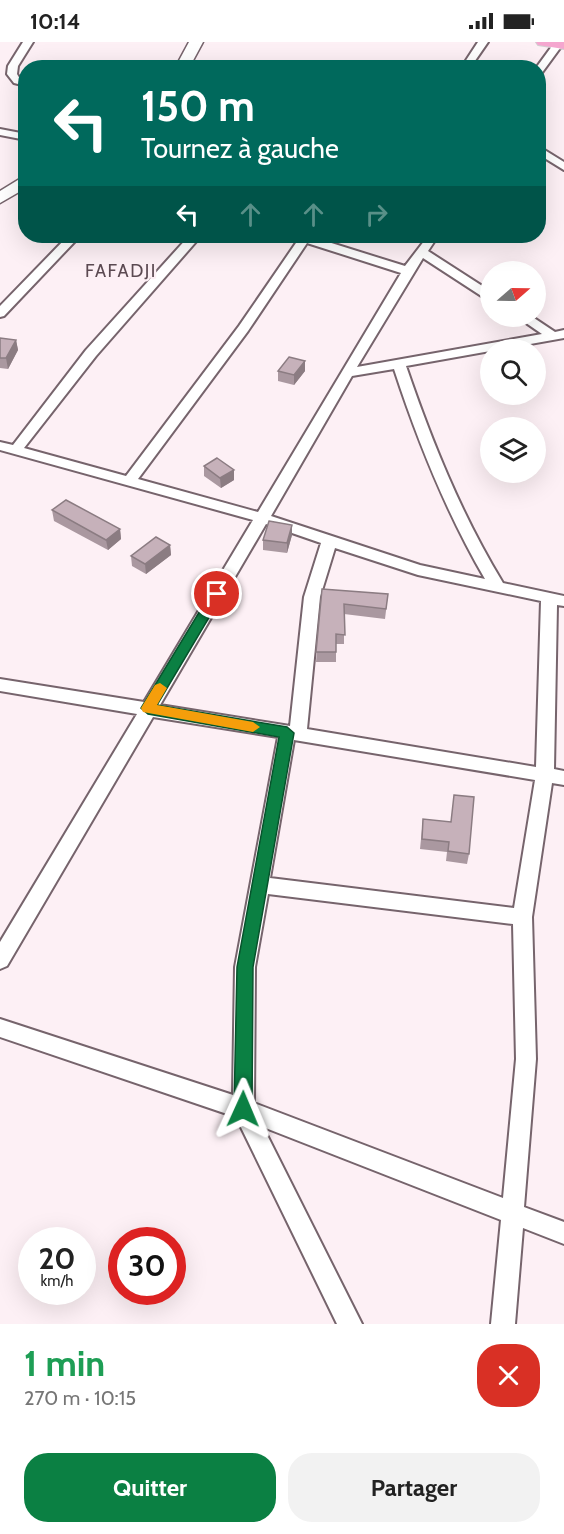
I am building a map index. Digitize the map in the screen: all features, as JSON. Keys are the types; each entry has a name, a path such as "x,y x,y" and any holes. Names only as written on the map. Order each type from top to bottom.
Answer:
{"main road":[{"path":"186,60 196,42"},
{"path":"0,198 18,186"}],"street":[{"path":"18,81 12,74 14,66 28,42"},
{"path":"471,60 483,42"},
{"path":"545,60 554,43"},
{"path":"0,132 18,135"},
{"path":"546,155 564,167"},
{"path":"0,313 67,243"},
{"path":"16,450 91,353 189,243"},
{"path":"130,481 244,328 297,243"},
{"path":"320,243 408,271"},
{"path":"0,960 408,271 428,243"},
{"path":"422,252 480,290"},
{"path":"543,327 558,335"},
{"path":"348,373 558,335"},
{"path":"399,364 441,483 474,549 498,588"},
{"path":"0,446 262,518 418,570 556,599 555,776 522,917 526,1059 503,1324"},
{"path":"329,542 312,597 292,734 245,967 243,1109 350,1324"},
{"path":"0,686 148,708 292,734 555,776"},
{"path":"260,885 522,917"},
{"path":"0,1028 243,1109 564,1233"}],"building":[{"path":"0,338 16,340 6,358 0,358"},
{"path":"289,357 305,361 294,375 278,371"},
{"path":"217,458 234,470 220,478 204,466"},
{"path":"66,500 120,529 106,540 52,510"},
{"path":"269,521 292,525 287,543 263,540"},
{"path":"156,537 170,545 145,564 131,556"},
{"path":"322,589 388,594 386,609 344,604 345,635 336,634 336,652 316,652"},
{"path":"454,795 474,797 469,854 448,851 449,842 422,839 423,819 451,822"}],"slow traffic":[{"path":"160,688 148,708 253,727"}],"district":[{"name":"FAFADJI","path":"121,271"}],"route":[{"path":"217,594 148,708 287,733 245,967 243,1109"}]}
